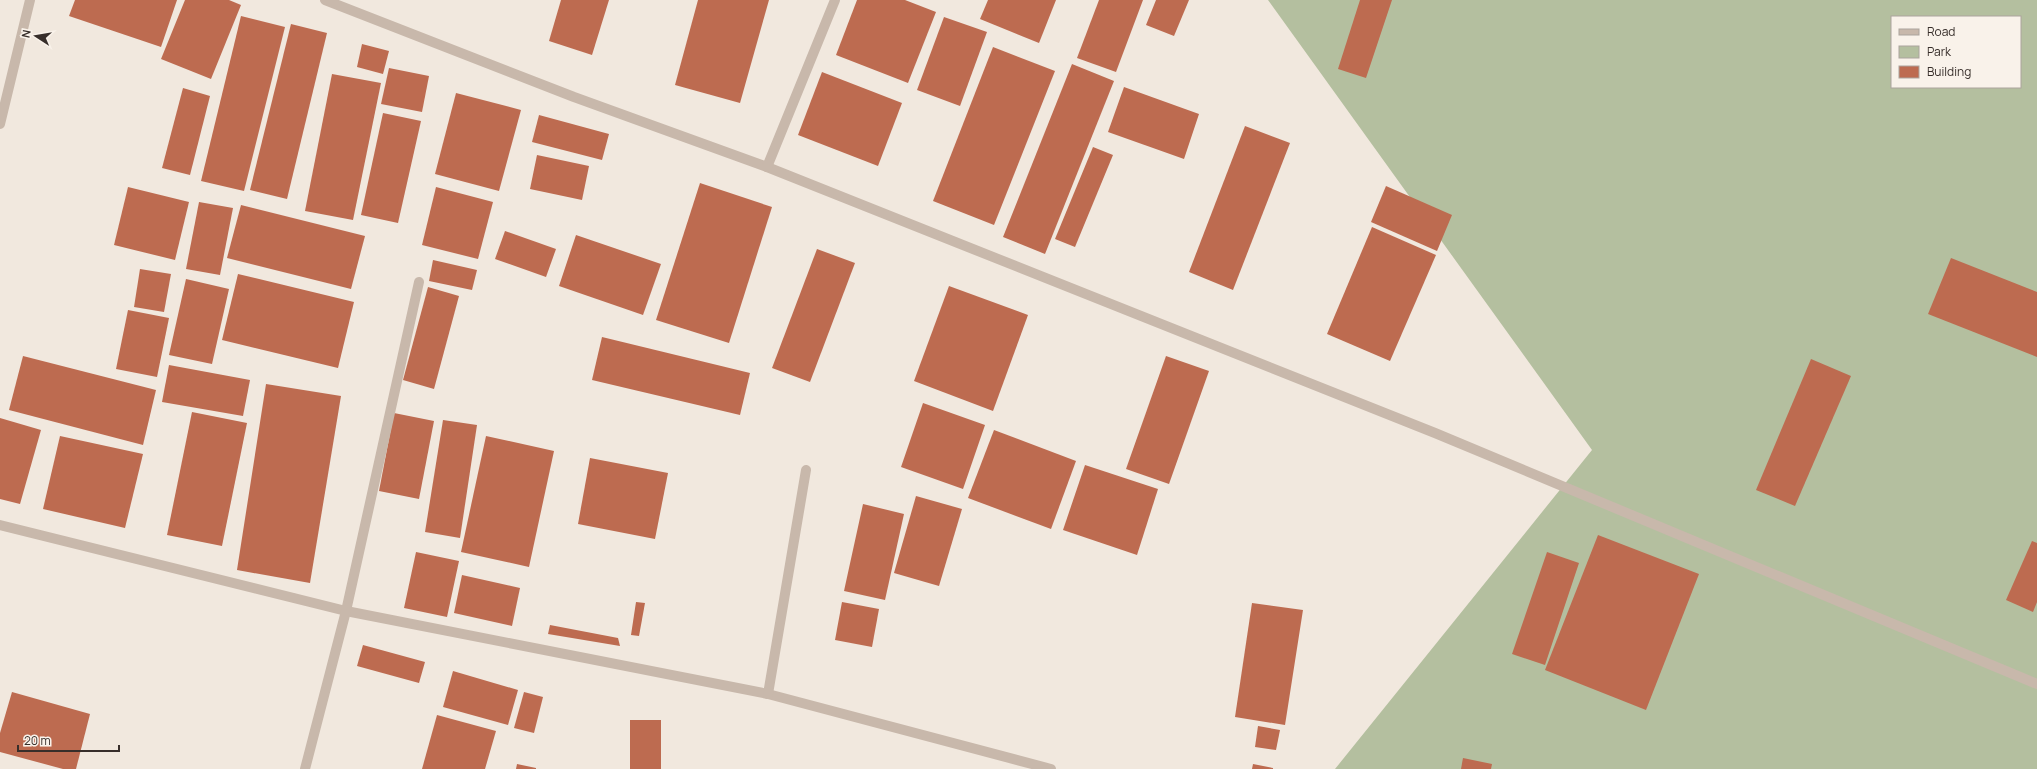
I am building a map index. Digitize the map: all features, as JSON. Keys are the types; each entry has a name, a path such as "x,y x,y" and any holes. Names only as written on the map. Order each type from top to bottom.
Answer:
{"street":[{"path":"0,124 30,0"},
{"path":"325,0 574,97 767,167 1435,433 2037,684"},
{"path":"767,167 835,0"},
{"path":"304,769 346,611 418,282"},
{"path":"768,694 806,470"},
{"path":"0,525 346,611 768,694 1051,769"}],"green space":[{"path":"1268,0 2037,0 2037,769 1335,769 1592,450"}],"building":[{"path":"75,0 177,0 161,47 69,16"},
{"path":"185,0 229,0 241,5 211,79 161,59"},
{"path":"561,0 609,0 592,55 549,41"},
{"path":"698,0 769,0 740,103 675,85"},
{"path":"857,0 905,0 936,12 908,83 836,55"},
{"path":"988,0 1056,0 1039,43 980,19"},
{"path":"1099,0 1143,0 1116,72 1077,58"},
{"path":"1156,0 1189,0 1174,36 1146,25"},
{"path":"1360,0 1392,0 1366,78 1338,69"},
{"path":"241,16 285,27 244,191 201,181"},
{"path":"944,17 987,32 960,106 917,90"},
{"path":"291,24 327,33 287,199 250,190"},
{"path":"362,44 389,51 383,74 357,67"},
{"path":"993,47 1055,71 994,225 933,201"},
{"path":"1072,64 1114,81 1045,254 1003,237"},
{"path":"389,68 429,76 422,112 381,104"},
{"path":"822,72 902,103 878,166 798,135"},
{"path":"332,74 381,83 353,220 305,211"},
{"path":"1124,87 1199,114 1184,159 1108,132"},
{"path":"183,88 210,96 190,175 162,168"},
{"path":"456,93 521,110 499,191 435,174"},
{"path":"383,113 421,121 398,223 361,215"},
{"path":"539,115 609,134 602,160 532,142"},
{"path":"1245,126 1290,143 1233,290 1189,272"},
{"path":"1093,147 1113,155 1075,247 1055,239"},
{"path":"537,155 589,166 582,200 530,189"},
{"path":"700,183 772,207 729,343 656,320"},
{"path":"1386,186 1452,215 1437,251 1371,222"},
{"path":"128,187 189,202 175,260 114,245"},
{"path":"436,187 493,202 478,259 422,245"},
{"path":"199,202 233,208 220,275 186,269"},
{"path":"241,205 365,236 351,289 227,258"},
{"path":"1372,227 1436,255 1390,361 1327,334"},
{"path":"505,231 556,249 546,277 495,259"},
{"path":"576,235 661,264 643,315 559,286"},
{"path":"817,249 855,263 810,382 772,368"},
{"path":"1951,258 2037,292 2037,357 1928,314"},
{"path":"433,260 477,270 472,290 429,281"},
{"path":"140,269 171,274 164,312 134,307"},
{"path":"238,274 354,302 338,368 222,340"},
{"path":"186,279 229,289 212,364 169,355"},
{"path":"949,286 1028,315 993,411 914,381"},
{"path":"428,287 459,296 434,389 403,380"},
{"path":"128,310 169,318 157,377 116,369"},
{"path":"602,337 750,373 740,415 592,380"},
{"path":"23,356 156,390 143,445 9,410"},
{"path":"1166,356 1209,371 1169,484 1126,469"},
{"path":"1811,359 1851,376 1795,506 1756,490"},
{"path":"169,365 250,380 243,416 162,402"},
{"path":"266,384 341,396 310,583 237,570"},
{"path":"923,403 985,425 963,489 901,467"},
{"path":"192,412 247,423 222,546 167,535"},
{"path":"394,413 434,421 419,499 379,491"},
{"path":"0,418 41,430 20,504 0,499"},
{"path":"443,420 477,425 460,538 425,532"},
{"path":"994,430 1076,461 1051,529 968,498"},
{"path":"60,436 143,454 125,528 43,509"},
{"path":"486,436 554,451 529,567 461,552"},
{"path":"590,458 668,473 655,539 578,524"},
{"path":"1085,465 1158,489 1137,555 1063,530"},
{"path":"916,496 962,509 939,586 894,573"},
{"path":"863,504 904,514 885,600 844,591"},
{"path":"1598,535 1699,574 1646,710 1545,670"},
{"path":"2032,541 2037,543 2037,602 2033,612 2006,600"},
{"path":"416,552 459,561 447,617 404,608"},
{"path":"1547,552 1579,563 1545,665 1512,654"},
{"path":"462,575 520,588 512,626 454,613"},
{"path":"636,602 645,603 639,636 631,635"},
{"path":"842,602 879,609 872,647 835,640"},
{"path":"1252,603 1303,610 1285,725 1235,717"},
{"path":"550,625 618,638 620,646 548,634"},
{"path":"363,645 425,662 419,683 357,666"},
{"path":"453,671 518,690 508,725 443,707"},
{"path":"12,692 90,714 76,769 63,769 0,752 0,733"},
{"path":"524,692 543,697 534,733 514,728"},
{"path":"437,715 496,731 485,769 422,769"},
{"path":"630,720 661,720 661,769 630,769"},
{"path":"1258,726 1280,730 1276,750 1255,747"},
{"path":"1463,758 1492,764 1491,769 1461,769"},
{"path":"517,764 536,768 536,769 516,769"},
{"path":"1253,764 1273,768 1273,769 1252,769"}]}
